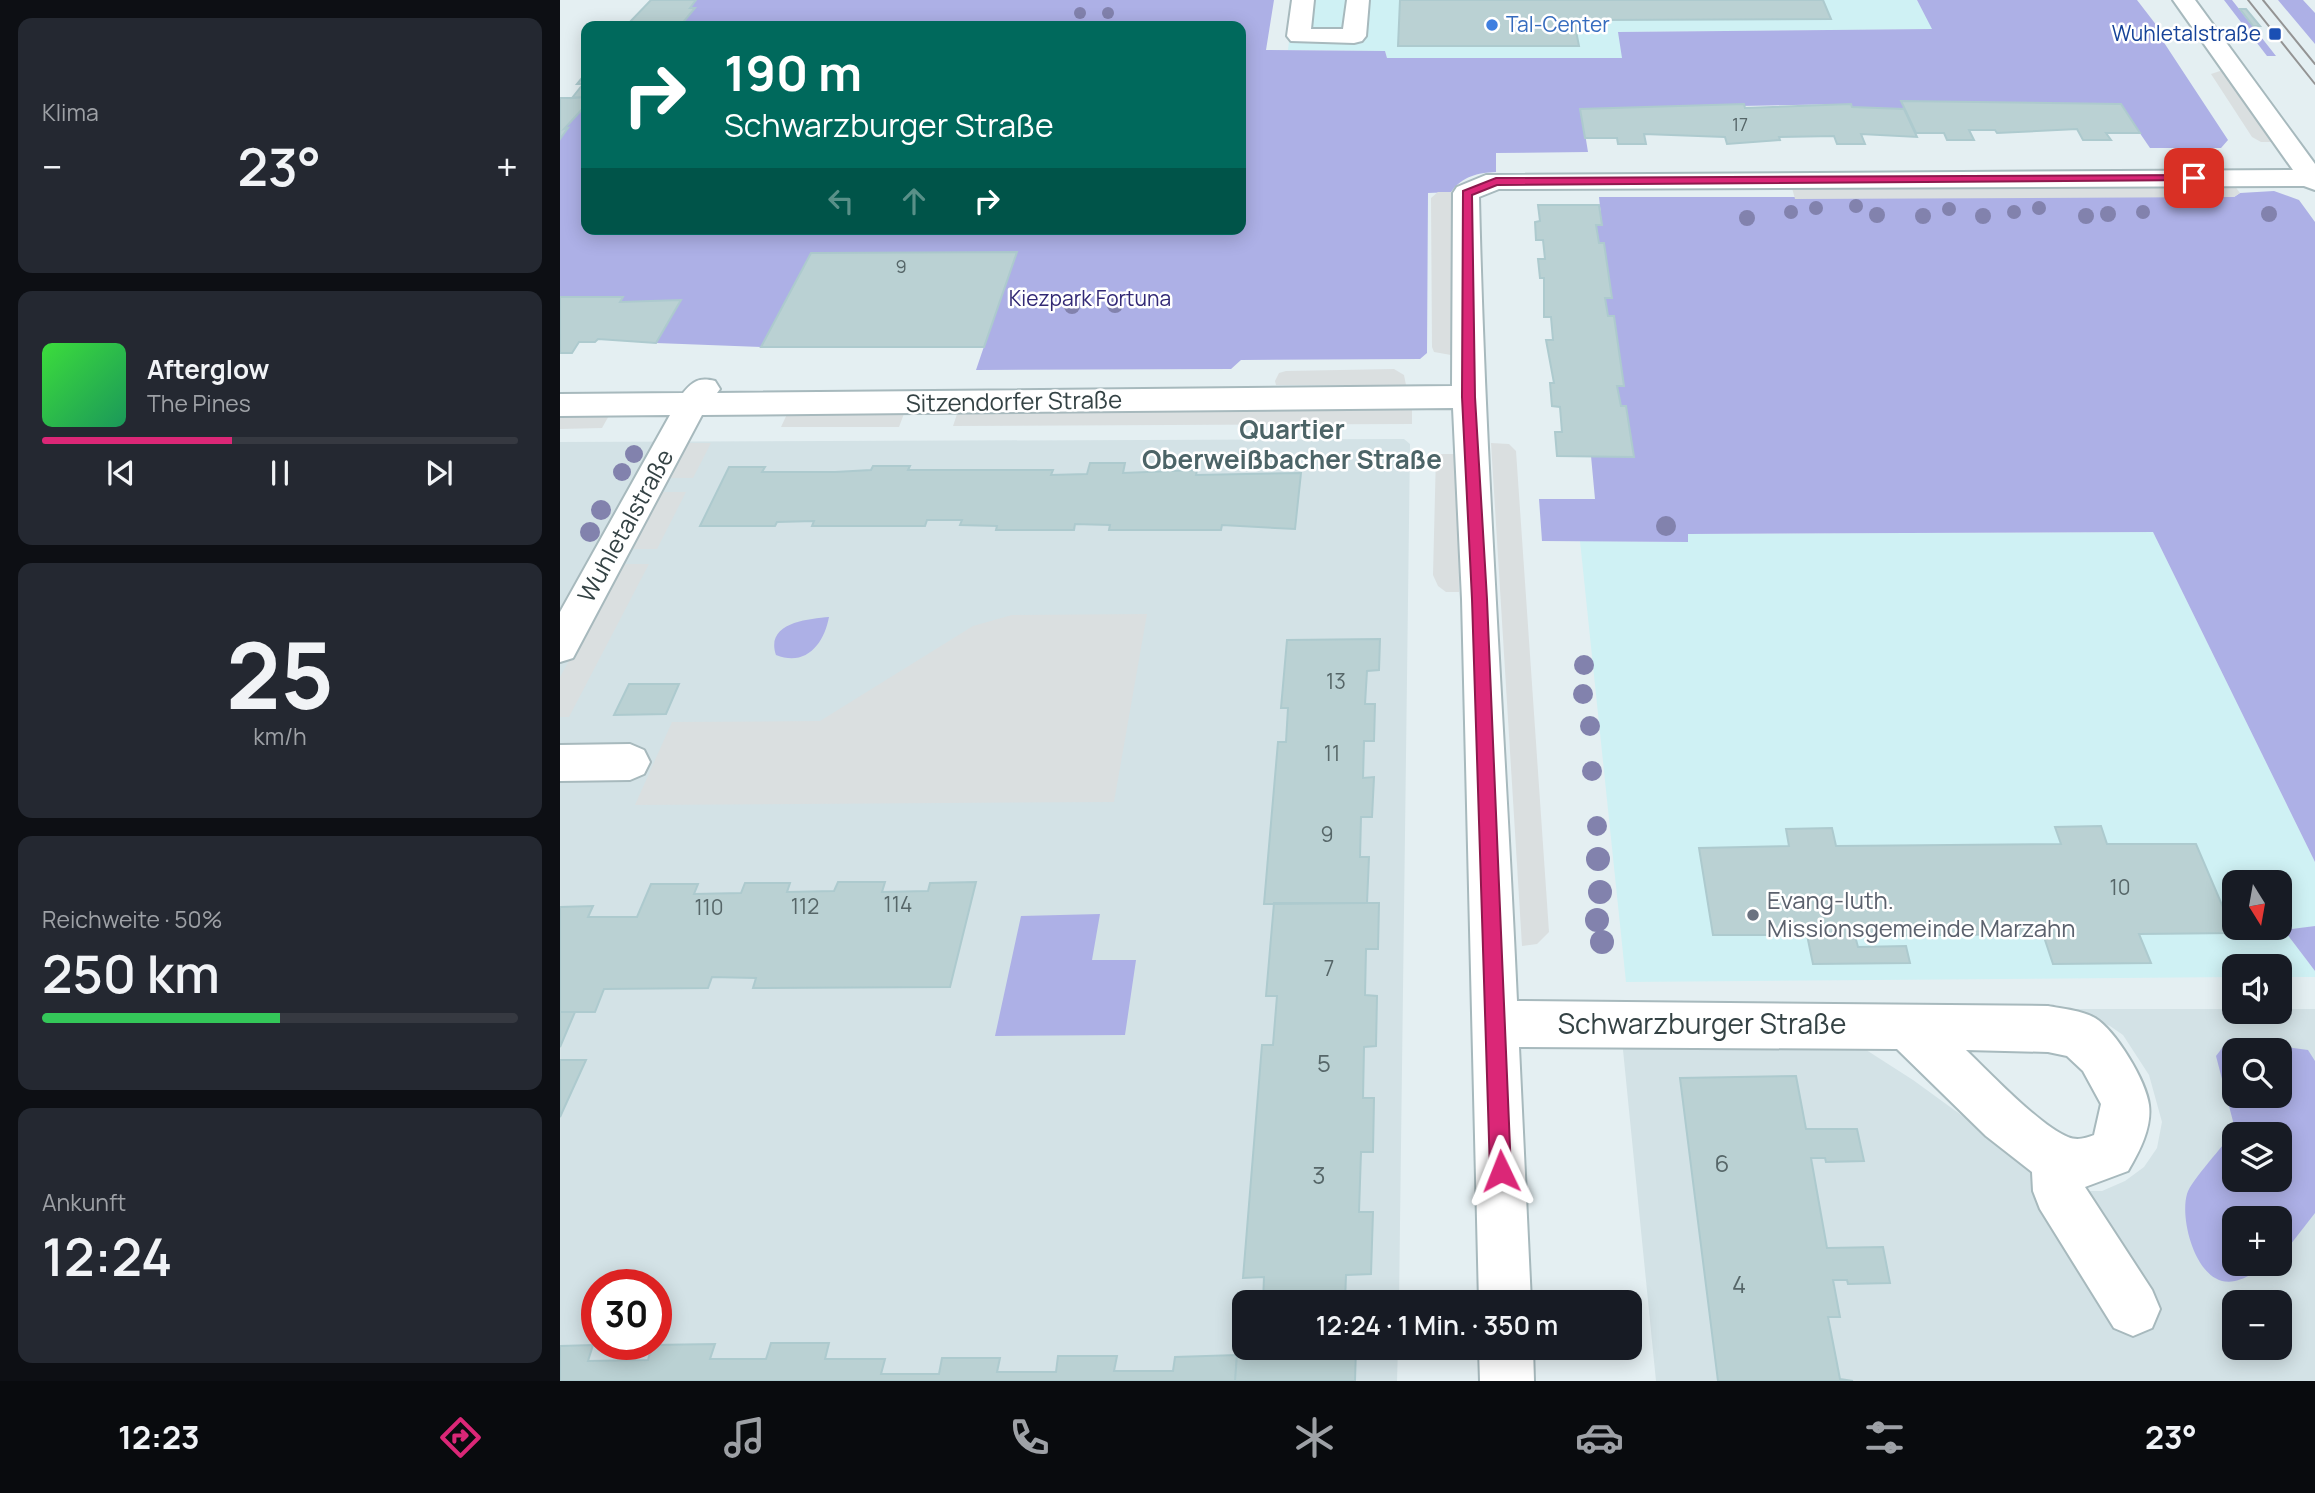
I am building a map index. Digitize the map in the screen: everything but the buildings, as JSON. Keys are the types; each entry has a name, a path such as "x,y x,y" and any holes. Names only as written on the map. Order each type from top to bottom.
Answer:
{"street":[{"path":"1303,0 1298,36 1354,36 1358,0"},
{"path":"2184,0 2313,180"},
{"path":"1505,1290 1477,543 1468,397 1466,193 1496,181 2313,180"},
{"name":"Sitzendorfer Straße","path":"560,405 701,392 1468,397"},
{"name":"Wuhletalstraße","path":"560,647 569,614 701,392"},
{"path":"560,763 631,762"},
{"name":"Schwarzburger Straße","path":"1496,1024 1700,1021 2048,1029 2079,1035 2100,1054 2125,1104 2121,1135 2111,1154 2081,1164 2057,1160"},
{"path":"1907,1026 2003,1119 2057,1160 2058,1191 2133,1309"},
{"path":"1506,1360 1507,1381"}],"shaded area":[{"path":"1294,0 1917,0 1933,29 1619,32 1623,58 1387,58 1385,51 1288,50"},
{"path":"2223,70 2274,142 2261,142 2252,137 2211,74"},
{"path":"2234,185 2240,193 2234,197 1795,199 1792,188"},
{"path":"1438,192 1451,192 1451,355 1434,352 1432,347 1431,198"},
{"path":"1394,369 1404,375 1406,385 1276,385 1275,381 1279,373 1286,371"},
{"path":"1412,408 1412,424 953,426 958,411"},
{"path":"905,411 899,427 781,427 788,412"},
{"path":"611,412 602,428 560,429 560,413"},
{"path":"1404,439 1410,444 1399,1290 1232,1290 1232,1360 1398,1360 1397,1381 560,1381 560,442"},
{"path":"686,443 711,443 693,478 667,478"},
{"path":"1491,443 1509,444 1516,451 1549,932 1537,944 1522,946"},
{"path":"1436,454 1458,454 1459,592 1446,592 1438,586 1433,575"},
{"path":"661,492 686,492 657,549 631,549"},
{"path":"2153,532 2315,862 2315,926 2292,930 2292,870 2222,870 2222,940 2292,940 2315,971 2315,977 2292,977 2292,954 2222,954 2222,977 1626,982 1580,541 1688,542 1687,534"},
{"path":"623,564 649,564 569,717 560,717 560,677"},
{"path":"1147,614 1114,802 635,805 672,722 820,721 973,626 1012,615"},
{"path":"2069,1009 2222,1009 2222,1024 2292,1024 2292,1009 2315,1009 2315,1381 1656,1381 1622,1040 1846,1037 1913,1080 1997,1141 2078,1191 2102,1191 2125,1181 2144,1167 2157,1148 2162,1122 2149,1075 2123,1035 2110,1026"}],"green space":[{"name":"Kiezpark Fortuna","path":"696,0 1274,0 1266,50 1385,51 1387,58 1622,58 1618,32 1932,29 1917,0 2137,0 2164,35 2159,35 2228,140 2221,148 2150,148 2120,104 1902,101 1904,109 1852,107 1850,104 1581,109 1588,152 1496,153 1496,172 1471,176 1460,182 1451,192 1428,193 1427,353 1420,359 1241,360 1231,369 976,370 1016,252 811,253 761,347 656,343 681,300 620,302 622,297 560,297 560,139 567,129 564,129 581,110 581,235 1246,235 1246,21 684,21 694,9 690,8"},
{"path":"2224,0 2232,0 2276,56 2267,56"},
{"path":"2278,0 2303,0 2315,13 2315,44"},
{"path":"2274,191 2299,200 2315,222 2315,862 2153,532 1688,534 1688,542 1542,541 1539,499 1595,499 1591,456 1634,456 1626,406 1621,406 1617,386 1624,385 1614,317 1608,316 1605,298 1612,297 1604,243 1599,243 1596,225 1602,225 1599,197 2234,197 2240,193"},
{"path":"829,617 823,636 812,651 796,658 776,655 774,644 782,629 800,621"},
{"path":"1100,914 1092,960 1136,960 1125,1035 995,1036 1021,916"},
{"path":"2315,926 2315,971 2292,940 2292,929"},
{"path":"2222,1048 2222,1079 2216,1056"},
{"path":"2292,1048 2308,1050 2315,1061 2315,1213 2292,1243 2292,1206 2222,1206 2222,1276 2248,1276 2235,1281 2222,1281 2201,1265 2189,1236 2185,1206 2187,1194 2201,1172 2222,1146 2222,1192 2292,1192 2292,1122 2233,1122 2230,1108 2292,1108"}],"tram line":[{"path":"2248,0 2315,84"},
{"path":"2263,0 2315,64"}],"place":[{"name":"Tal-Center","path":"1492,25"},
{"name":"Wuhletalstraße","path":"2275,34"},
{"name":"Evang-luth. Missionsgemeinde Marzahn","path":"1753,915"}],"district":[{"name":"Quartier Oberweißbacher Straße","path":"1292,445"}],"route":[{"path":"1501,1171 1480,599 1468,397 1466,193 1496,181 2194,178"}]}
